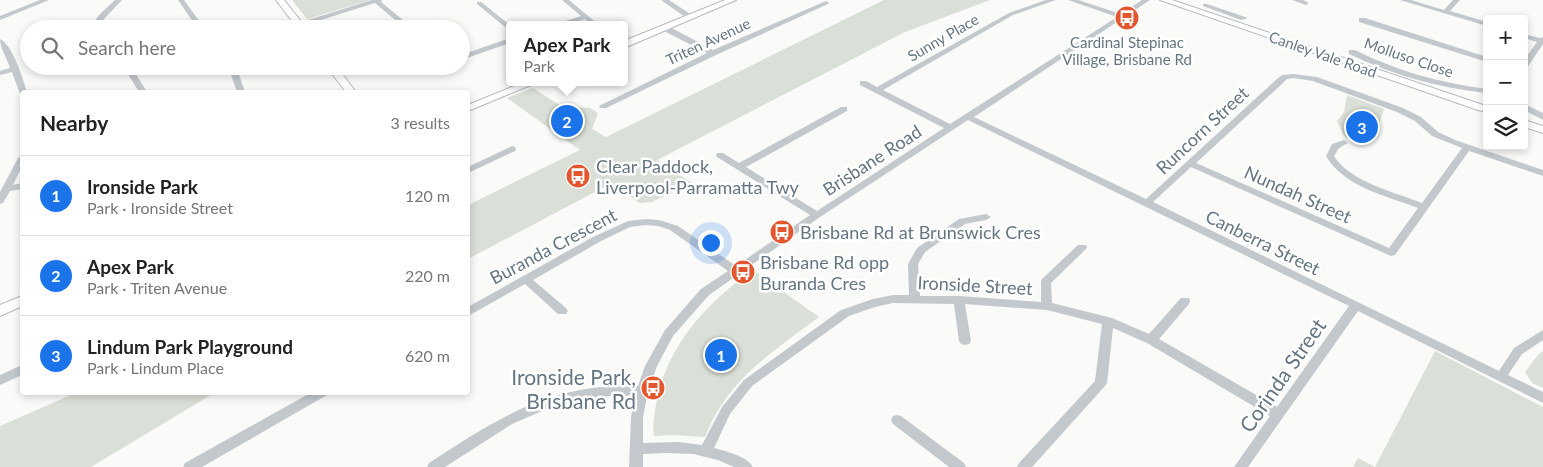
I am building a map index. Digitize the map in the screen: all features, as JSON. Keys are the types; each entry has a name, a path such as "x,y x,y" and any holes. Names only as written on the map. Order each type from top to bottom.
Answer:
{"main road":[{"path":"280,0 296,20"},
{"path":"628,42 732,0"},
{"name":"Canley Vale Road","path":"1164,0 1204,5 1483,108"},
{"path":"339,75 350,90"},
{"path":"470,107 523,86"},
{"path":"1528,124 1543,130"},
{"path":"0,311 20,302"}],"street":[{"path":"0,18 46,0"},
{"path":"101,20 102,15 119,0"},
{"path":"181,0 195,20"},
{"path":"319,20 378,0 401,20"},
{"path":"564,0 590,21"},
{"path":"664,0 691,17"},
{"name":"Sunny Place","path":"877,90 1010,14 1053,0"},
{"path":"1071,0 1122,16"},
{"name":"Brisbane Road","path":"636,467 638,416 642,391 657,353 678,321 705,292 734,270 817,215 1147,0"},
{"path":"1296,0 1306,3"},
{"path":"1403,0 1483,23"},
{"path":"1446,12 1457,0"},
{"path":"479,3 506,26"},
{"name":"Triten Avenue","path":"602,106 713,53 826,3"},
{"path":"1204,5 1244,18"},
{"path":"570,21 585,17"},
{"path":"1362,20 1483,59"},
{"path":"665,28 713,53"},
{"path":"1528,37 1542,40 1539,52 1528,62"},
{"path":"0,40 6,46 22,90"},
{"path":"470,55 506,41"},
{"name":"Molluso Close","path":"1352,52 1366,59 1446,86 1483,91"},
{"path":"0,74 15,69"},
{"path":"133,75 142,90"},
{"path":"235,75 240,90"},
{"name":"Runcorn Street","path":"1146,204 1285,77 1293,76 1314,79 1400,110 1418,120 1435,134 1467,147"},
{"path":"863,83 952,128"},
{"path":"1528,108 1543,117"},
{"path":"739,167 844,109"},
{"name":"Canberra Street","path":"968,117 1543,398"},
{"path":"1344,143 1335,146 1330,156 1339,169 1354,178 1425,207 1467,147 1543,173"},
{"path":"470,169 512,149"},
{"path":"720,156 817,215"},
{"path":"0,201 20,162"},
{"name":"Nundah Street","path":"1190,164 1391,253 1425,207"},
{"path":"6,189 20,186"},
{"path":"915,298 913,264 921,250 962,222 986,217"},
{"name":"Buranda Crescent","path":"470,311 597,239 628,224 659,223 674,228 734,270"},
{"path":"1047,306 1046,282 1082,248"},
{"path":"526,279 562,311"},
{"name":"Ironside Street","path":"706,450 726,411 748,383 851,310 872,302 915,298 1047,306 1108,321 1151,340 1278,414"},
{"path":"958,300 965,341"},
{"path":"1151,340 1185,301"},
{"name":"Corinda Street","path":"1241,467 1356,305"},
{"path":"1024,467 1101,383 1108,321"},
{"path":"1501,377 1518,352 1543,334"},
{"path":"0,380 20,371"},
{"path":"434,467 500,423 526,410 579,394 642,391"},
{"path":"190,467 318,395"},
{"path":"897,420 960,467"},
{"path":"636,449 671,447 706,450 725,456 746,467"}],"shaded area":[{"path":"292,0 371,0 307,19"},
{"path":"884,0 990,0 905,32 657,160 692,183 652,202 639,203 612,183 470,258 470,204 580,150 507,98 533,88 561,106 590,108 598,113 592,129 606,137"},
{"path":"1347,95 1384,109 1379,125 1378,137 1356,143 1344,136 1337,121 1344,112"},
{"path":"753,270 819,317 768,355 739,383 726,399 705,437 654,436 653,426 657,399 671,360 681,342 706,310 736,282"},
{"path":"1435,351 1543,407 1543,467 1375,467"},
{"path":"1543,351 1543,388 1532,383 1525,372"},
{"path":"71,395 211,395 91,467 0,467 0,426"},
{"path":"1358,458 1375,467 1353,467"}],"place":[{"name":"Cardinal Stepinac Village, Brisbane Rd","path":"1127,18"},
{"name":"Apex Park","path":"567,121"},
{"name":"Lindum Park Playground","path":"1362,127"},
{"name":"Clear Paddock, Liverpool-Parramatta Twy","path":"578,176"},
{"name":"Brisbane Rd at Brunswick Cres","path":"782,232"},
{"name":"Brisbane Rd opp Buranda Cres","path":"743,272"},
{"name":"Ironside Park","path":"721,355"},
{"name":"Ironside Park, Brisbane Rd","path":"653,388"}]}
